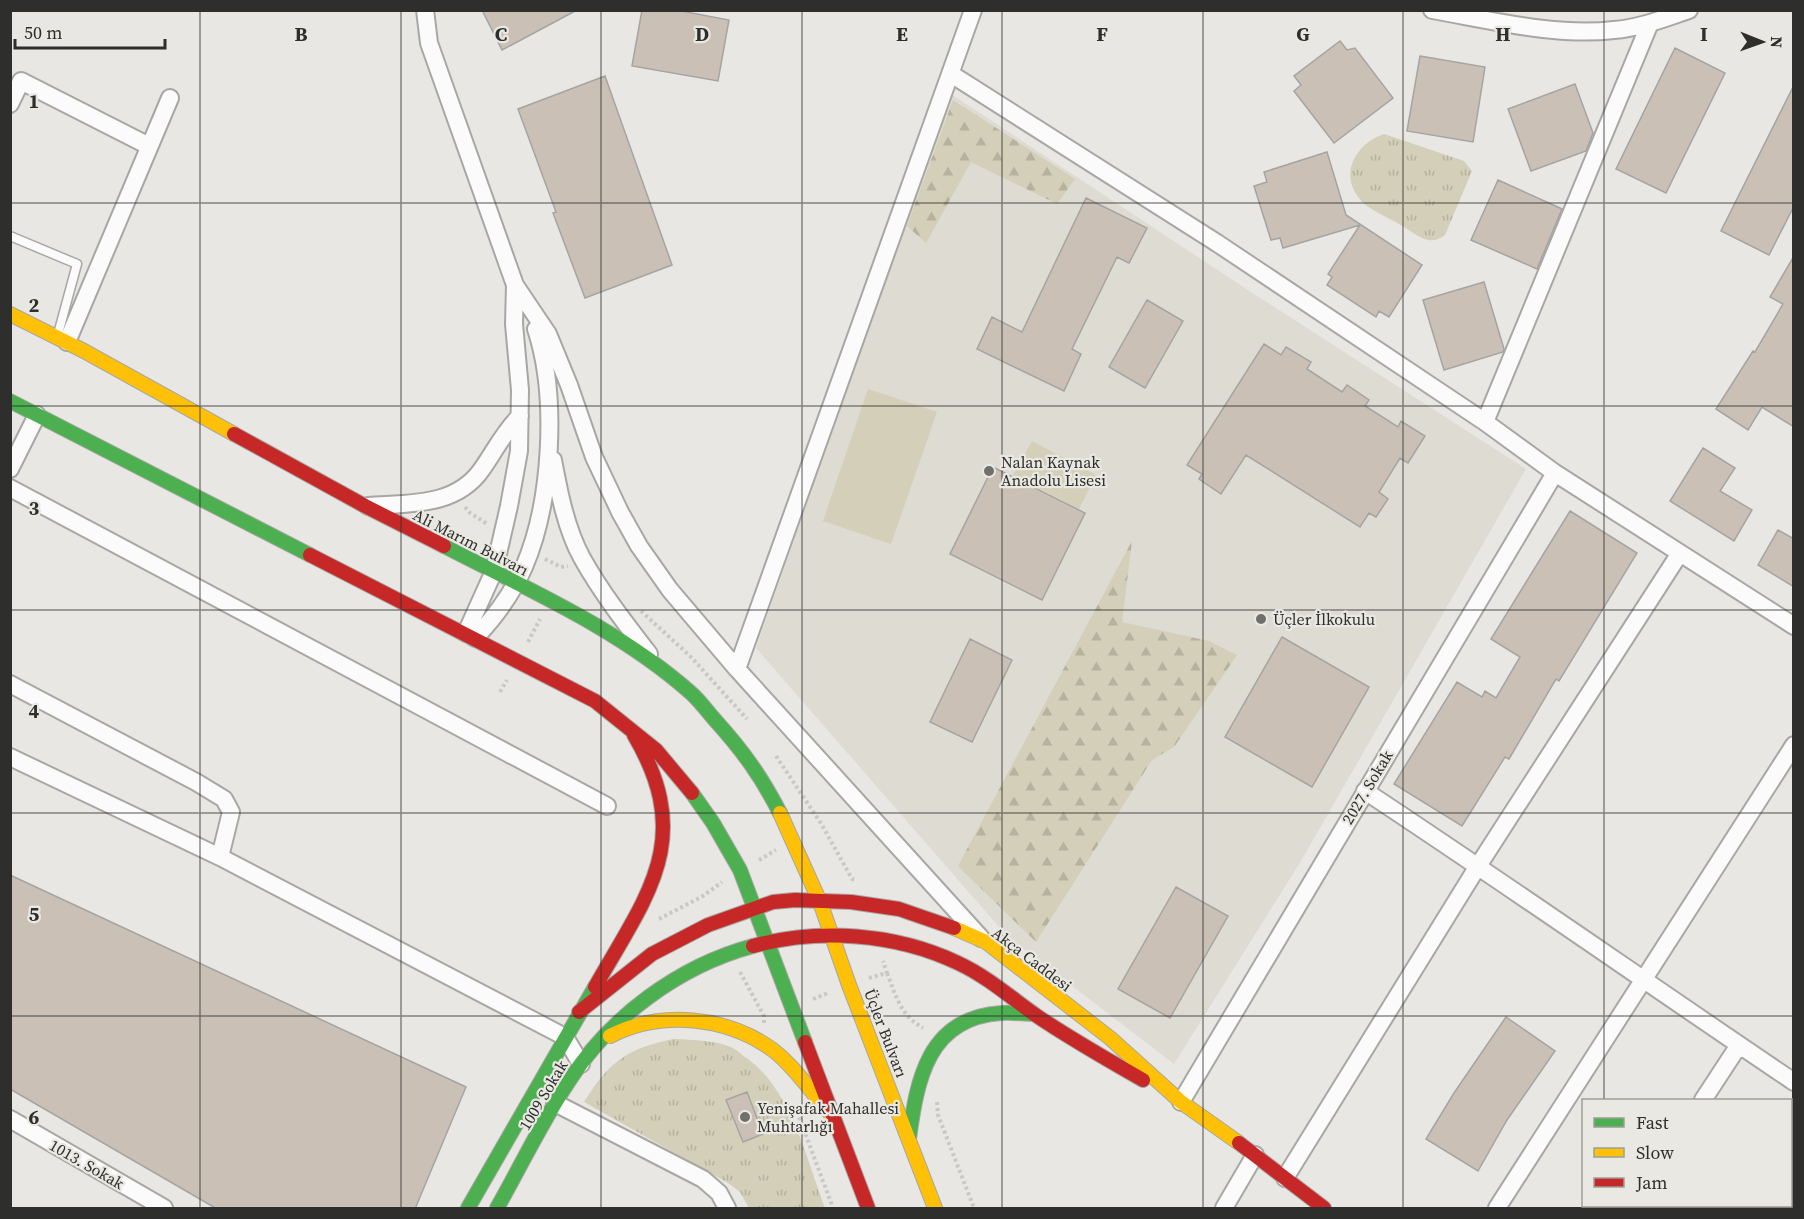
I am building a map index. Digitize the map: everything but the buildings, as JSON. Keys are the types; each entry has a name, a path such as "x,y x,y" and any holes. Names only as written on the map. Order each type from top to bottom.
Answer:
{"street":[{"path":"425,10 429,43 515,285 548,334 569,385 594,457 639,546 670,590 737,669 986,942"},
{"path":"737,669 973,10"},
{"path":"1432,10 1567,32 1615,30 1650,23 1689,10"},
{"path":"1485,422 1650,23"},
{"path":"951,74 1217,243 1485,422 1555,472 1794,626"},
{"path":"10,104 21,81 150,147"},
{"path":"62,340 170,98"},
{"path":"471,636 494,571 519,451 520,390 514,324 515,285"},
{"path":"471,636 498,613 524,567 538,524 546,474 549,408 545,366 529,308"},
{"name":"Ali Marım Bulvarı","path":"10,314 62,340 365,506 592,622 661,669 692,694 743,751 765,784 782,817 820,902"},
{"path":"10,401 595,701 628,725 658,752 711,821 735,862 868,1209"},
{"path":"10,469 37,414"},
{"path":"365,506 430,501 455,493 469,484 481,471 505,431 520,416"},
{"path":"548,435 568,524 581,557 615,609 661,669"},
{"name":"2027. Sokak","path":"1181,1102 1555,472"},
{"path":"10,488 607,806"},
{"path":"1285,1178 1478,866 1680,553"},
{"path":"10,684 224,799 231,812 220,857"},
{"name":"1009 Sokak","path":"468,1209 646,895 657,870 663,847 660,798 643,748 628,725"},
{"path":"1497,1209 1794,746"},
{"path":"10,757 220,857 565,1037 581,1064"},
{"path":"1365,791 1794,1082"},
{"name":"Akça Caddesi","path":"579,1012 652,954 708,925 754,908 773,902 795,900 851,902 899,909 945,924 986,942 1110,1038 1181,1102 1255,1155 1324,1209"},
{"name":"Üçler Bulvarı","path":"820,902 849,985 935,1209"},
{"name":"1009 Sokak","path":"497,1209 555,1103 581,1064 594,1047 632,1010 685,975 718,959 766,942 792,937 833,936 899,944 939,954 986,978 1035,1014 1100,1056 1181,1102"},
{"path":"909,1139 916,1086 923,1066 949,1029 975,1017 1009,1011 1035,1014"},
{"path":"594,1047 613,1034 647,1023 670,1020 710,1022 739,1032 775,1052 831,1114"},
{"path":"1704,1099 1739,1045"},
{"path":"555,1103 703,1179 719,1192 727,1209"},
{"name":"1013. Sokak","path":"10,1119 164,1209"},
{"path":"1224,1209 1255,1155"}],"lane":[{"path":"10,236 77,264 62,340"}],"path":[{"path":"567,574 568,566"},
{"path":"500,692 549,600"},
{"path":"887,973 904,1014 912,1022 940,1039"},
{"path":"938,1095 938,1115 974,1209"},
{"path":"792,1097 833,1209"}],"shaded area":[{"path":"951,94 1254,294 1526,469 1301,861 1174,1064 1007,936 756,648"}],"green space":[{"path":"953,100 1075,179 1057,204 971,162 926,243 907,226"},
{"path":"1384,134 1464,161 1472,171 1445,235 1441,238 1428,240 1371,209 1352,186 1350,175 1356,155 1363,146"},
{"path":"868,389 937,412 891,544 823,521"},
{"path":"1032,441 1096,475 1079,509 1013,475"},
{"path":"1132,541 1122,622 1209,641 1237,655 1174,747 1152,760 1036,942 958,866"},
{"path":"674,1039 726,1045 748,1059 763,1073 787,1107 825,1208 749,1208 740,1192 728,1183 584,1102 611,1067 631,1052"}],"traffic: fast":[{"path":"10,401 310,555"},
{"path":"444,546 604,630 663,670 694,696 734,742 766,787 780,813"},
{"path":"692,793 713,823 740,870 805,1042"},
{"path":"497,1208 559,1096 605,1036 626,1015 673,981 726,955 753,946"},
{"path":"468,1208 595,987"},
{"path":"909,1139 922,1074 942,1039 957,1026 976,1017 1005,1013 1034,1014"}],"traffic: slow":[{"path":"10,314 84,351 234,434"},
{"path":"780,813 820,902 849,985 935,1208"},
{"path":"954,928 986,942 1110,1038 1181,1102 1239,1143"},
{"path":"610,1036 650,1022 672,1020 693,1020 735,1030 755,1039 781,1056 829,1112"}],"traffic: jam":[{"path":"234,434 365,506 444,546"},
{"path":"310,555 595,701 656,750 692,793"},
{"path":"595,987 647,895 657,866 663,837 661,806 652,772 634,735"},
{"path":"579,1012 652,954 708,925 773,902 795,900 851,902 899,909 954,928"},
{"path":"753,946 804,937 857,936 909,945 934,953 978,974 1034,1014 1143,1080"},
{"path":"805,1042 868,1208"},
{"path":"1239,1143 1324,1208"}],"place":[{"name":"Nalan Kaynak Anadolu Lisesi","path":"989,471"},
{"name":"Üçler İlkokulu","path":"1261,619"},
{"name":"Yenişafak Mahallesi Muhtarlığı","path":"745,1117"}]}
